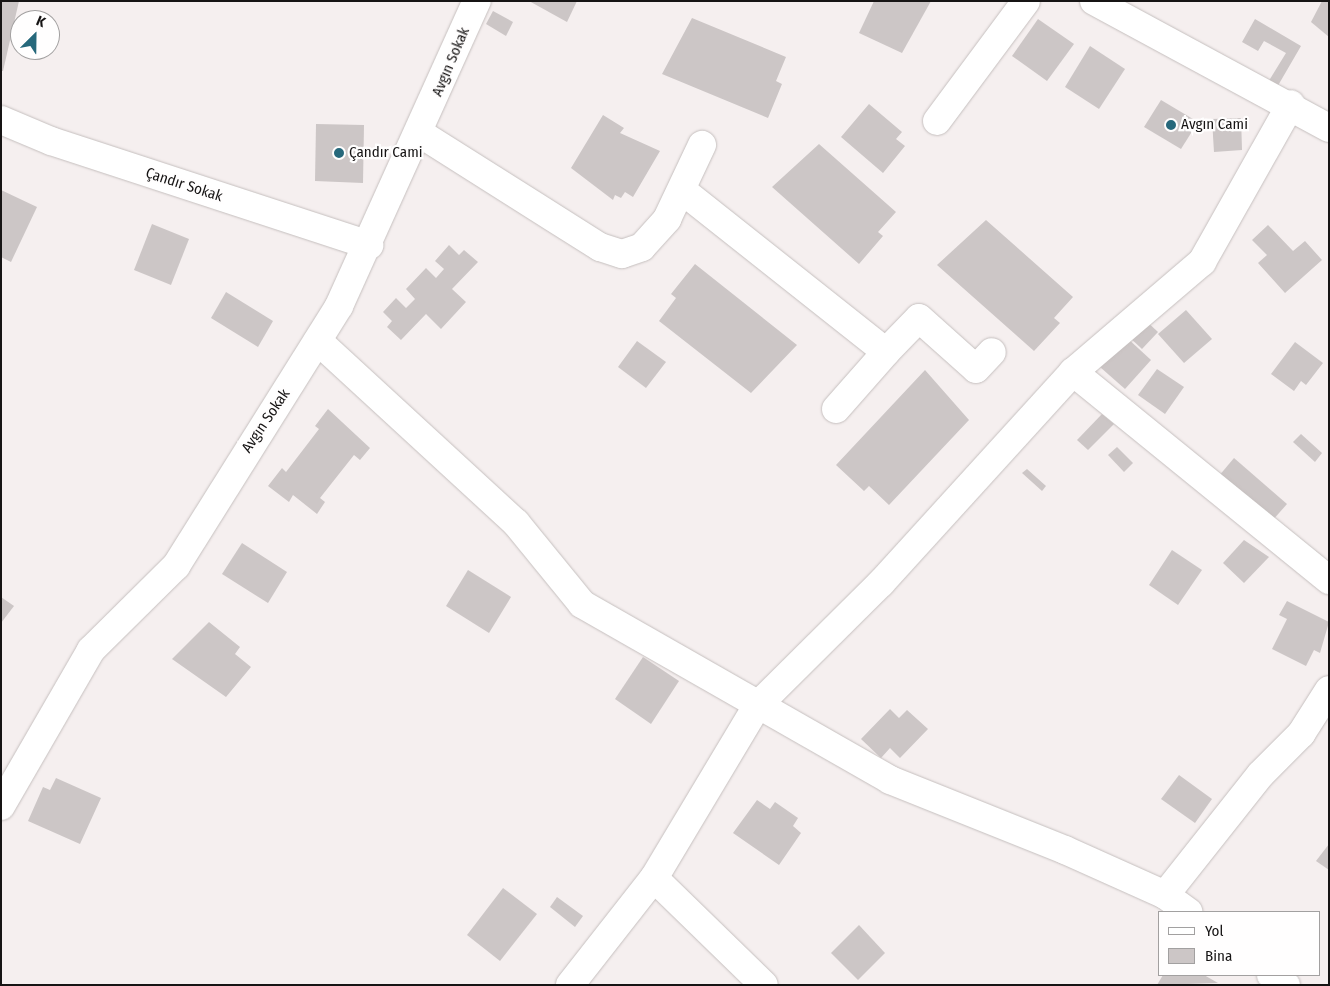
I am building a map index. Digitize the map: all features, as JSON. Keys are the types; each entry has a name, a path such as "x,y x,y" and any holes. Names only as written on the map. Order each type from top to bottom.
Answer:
{"street":[{"name":"Avgın Sokak","path":"1,806 91,650 176,566 318,341 368,245 420,134 477,1"},
{"path":"937,121 1026,1"},
{"path":"1094,1 1291,104 1329,128"},
{"path":"570,985 654,878 757,706 881,584 1073,372 1202,262 1291,104"},
{"name":"Çandır Sokak","path":"1,120 50,141 368,245"},
{"path":"420,134 600,247 622,254 642,247 683,191 702,145"},
{"path":"683,191 886,352"},
{"path":"836,409 919,318 976,368 992,352"},
{"path":"318,341 516,523 582,604 716,677 757,706 890,780 1165,895 1187,911"},
{"path":"1073,372 1329,580"},
{"path":"1165,895 1261,774 1301,734 1329,690"},
{"path":"654,878 764,985"},
{"path":"1272,976 1286,985"}],"building":[{"path":"1,1 19,1 17,10 10,10 10,40 3,71 1,71"},
{"path":"529,1 577,1 567,22"},
{"path":"874,1 931,1 902,53 859,33"},
{"path":"1322,1 1329,1 1329,37 1311,22"},
{"path":"493,11 513,22 506,36 486,24"},
{"path":"692,18 786,57 776,81 782,84 768,118 662,74"},
{"path":"1038,19 1074,44 1047,81 1012,56"},
{"path":"1255,19 1301,46 1276,89 1267,84 1286,53 1264,41 1258,51 1242,42"},
{"path":"1090,46 1125,69 1099,109 1065,87"},
{"name":"Avgın Cami","path":"1161,100 1198,122 1181,149 1144,127"},
{"path":"869,104 902,132 896,139 905,146 883,173 841,137"},
{"path":"603,115 624,128 620,133 660,151 633,197 625,192 621,198 615,195 613,200 571,168"},
{"path":"1241,118 1242,150 1214,152 1212,119"},
{"name":"Çandır Cami","path":"316,124 364,125 363,183 315,181"},
{"path":"819,144 896,212 878,232 883,236 859,264 772,187"},
{"path":"1,190 37,207 11,262 1,257"},
{"path":"986,220 1073,297 1054,318 1060,323 1034,351 937,265"},
{"path":"152,224 189,239 171,285 134,270"},
{"path":"1268,225 1293,251 1305,241 1322,260 1285,293 1258,263 1267,255 1252,240"},
{"path":"449,245 459,255 464,250 478,262 452,289 466,302 441,329 426,314 401,340 387,327 392,321 383,312 396,298 406,308 415,299 406,289 426,268 436,278 444,269 435,261"},
{"path":"695,264 797,345 751,393 659,321 676,298 671,294"},
{"path":"226,292 273,321 258,347 211,318"},
{"path":"1186,310 1212,339 1184,363 1158,334"},
{"path":"1144,319 1158,332 1142,349 1128,336"},
{"path":"1126,337 1151,360 1125,389 1100,367"},
{"path":"637,341 666,362 646,388 618,367"},
{"path":"1295,342 1323,363 1306,385 1301,381 1294,391 1271,374"},
{"path":"1157,369 1184,387 1165,414 1138,395"},
{"path":"925,370 969,420 889,505 869,486 864,491 836,465"},
{"path":"328,409 370,448 360,460 354,455 320,498 325,502 317,514 293,495 289,502 268,486 282,468 286,472 319,429 315,426"},
{"path":"1102,414 1114,424 1088,450 1077,440"},
{"path":"1301,434 1322,453 1315,462 1293,442"},
{"path":"1117,447 1133,463 1124,472 1108,455"},
{"path":"1234,458 1287,504 1265,529 1213,483"},
{"path":"1027,469 1046,486 1042,491 1022,473"},
{"path":"1244,540 1269,557 1244,583 1223,563"},
{"path":"242,543 287,572 268,603 222,574"},
{"path":"1172,550 1202,570 1178,605 1149,585"},
{"path":"468,570 511,597 489,633 446,606"},
{"path":"1,597 14,606 1,623"},
{"path":"1287,601 1329,622 1320,653 1314,650 1306,666 1272,649 1287,619 1279,615"},
{"path":"209,622 240,647 235,654 251,667 226,697 172,659"},
{"path":"643,657 679,681 651,724 615,699"},
{"path":"890,709 899,718 907,710 928,729 900,758 890,748 881,758 861,739"},
{"path":"1179,775 1212,799 1195,823 1161,799"},
{"path":"56,778 101,798 80,844 28,821 43,787 50,790"},
{"path":"757,800 770,809 775,802 798,818 793,826 801,833 779,865 733,833"},
{"path":"1329,844 1329,870 1316,861"},
{"path":"503,888 537,914 500,961 467,935"},
{"path":"557,897 583,916 575,927 550,907"},
{"path":"859,925 885,953 858,980 831,953"},
{"path":"1162,976 1206,976 1218,983 1157,985"}],"place":[{"name":"Avgın Cami","path":"1171,125"},
{"name":"Çandır Cami","path":"339,153"}]}
